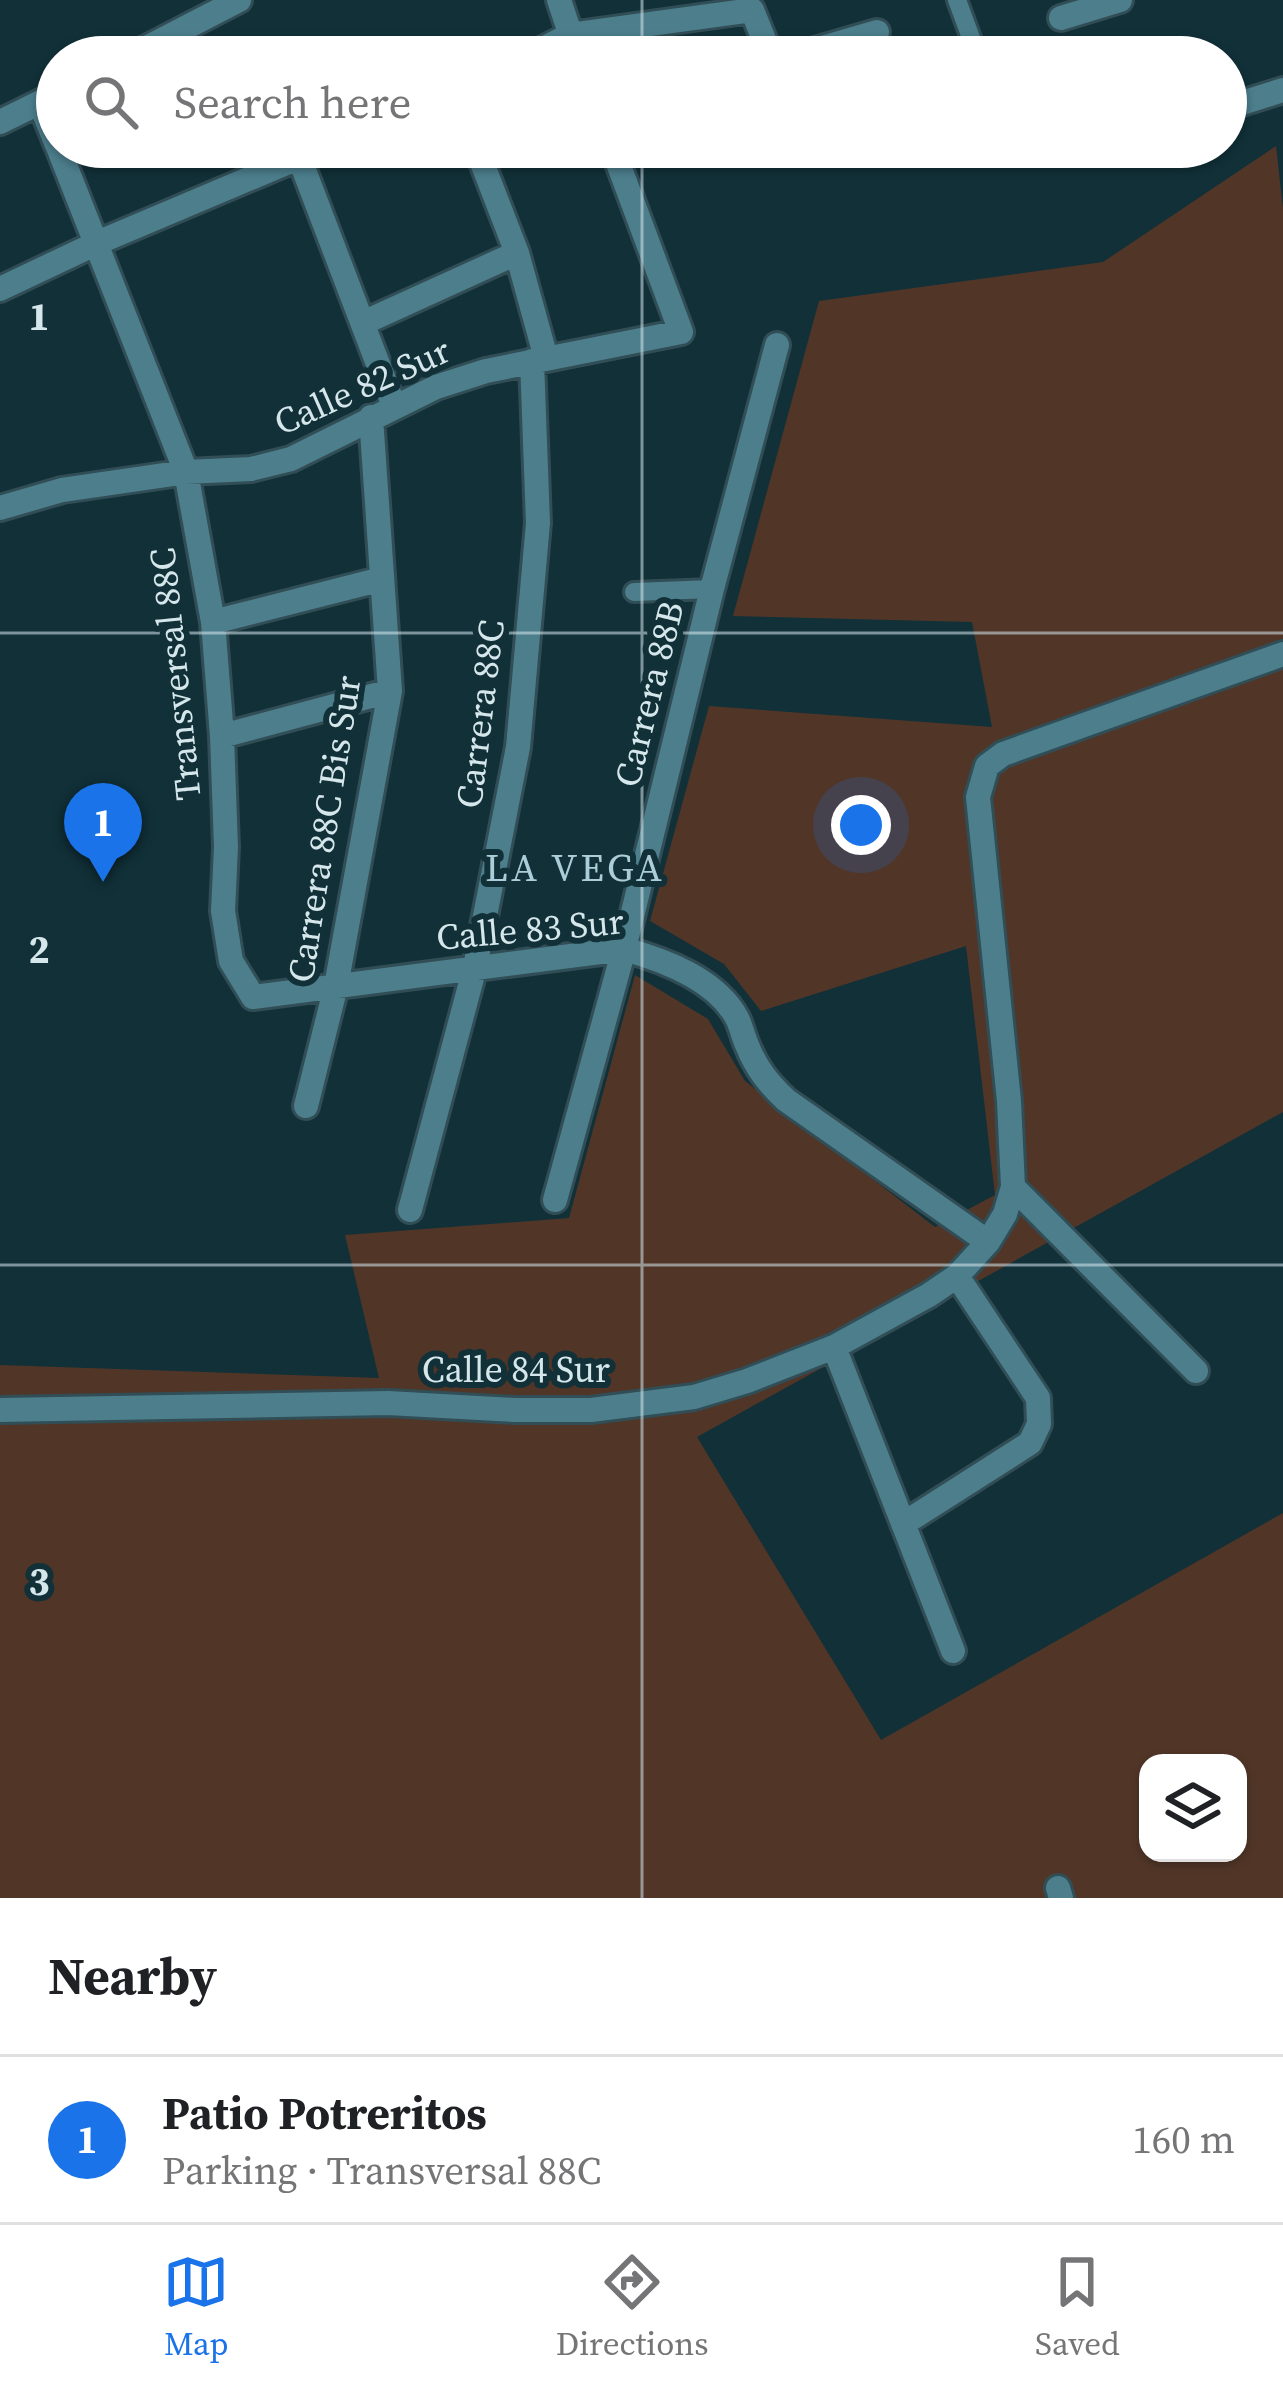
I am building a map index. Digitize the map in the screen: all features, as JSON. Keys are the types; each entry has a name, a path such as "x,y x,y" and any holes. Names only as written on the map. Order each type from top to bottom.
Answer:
{"street":[{"path":"170,36 239,0"},
{"path":"559,0 571,36"},
{"path":"1060,18 1120,0"},
{"path":"623,36 752,10 763,36"},
{"path":"863,36 877,32"},
{"path":"1247,101 1283,90"},
{"name":"Transversal 88C","path":"0,122 36,105"},
{"name":"Transversal 88C","path":"66,168 186,472 213,622 226,848 223,911 232,962 253,997"},
{"path":"0,289 273,168"},
{"name":"Carrera 88C Bis Sur","path":"303,168 363,323 382,412 382,579 390,692 336,986 306,1106"},
{"name":"Carrera 88C","path":"410,1210 475,967 518,747 538,523 539,360 517,253 484,168"},
{"name":"Calle 82 Sur","path":"0,508 62,490 186,472 250,469 291,459 436,387 486,371 681,332 620,168"},
{"path":"363,323 517,253"},
{"name":"Carrera 88B","path":"555,1200 624,949 777,345"},
{"path":"213,622 382,579"},
{"path":"1196,1371 1012,1187 1009,1101 978,797 987,766 1003,754 1283,654"},
{"path":"222,736 390,692"},
{"name":"Calle 83 Sur","path":"253,997 624,949 654,957 720,996 737,1017 765,1081 786,1100 988,1242"},
{"name":"Calle 84 Sur","path":"0,1410 388,1403 591,1410 694,1397 834,1347 929,1295 956,1276 988,1242 1005,1214 1012,1187"},
{"path":"903,1524 1030,1443 1039,1424 1038,1398 956,1276"},
{"path":"834,1347 953,1652"}],"lane":[{"path":"957,0 970,36"},
{"path":"634,592 712,589"}],"shaded area":[{"path":"1276,146 1283,209 1283,1112 697,1437 881,1740 1283,1513 1283,1898 0,1898 0,1365 379,1378 345,1235 569,1218 635,975 708,1019 745,1081 935,1227 995,1195 966,946 761,1011 724,964 650,921 709,706 992,727 972,622 733,616 819,301 1103,262"}],"place":[{"name":"Patio Potreritos","path":"103,882"}],"district":[{"name":"LA VEGA","path":"575,867"}]}
